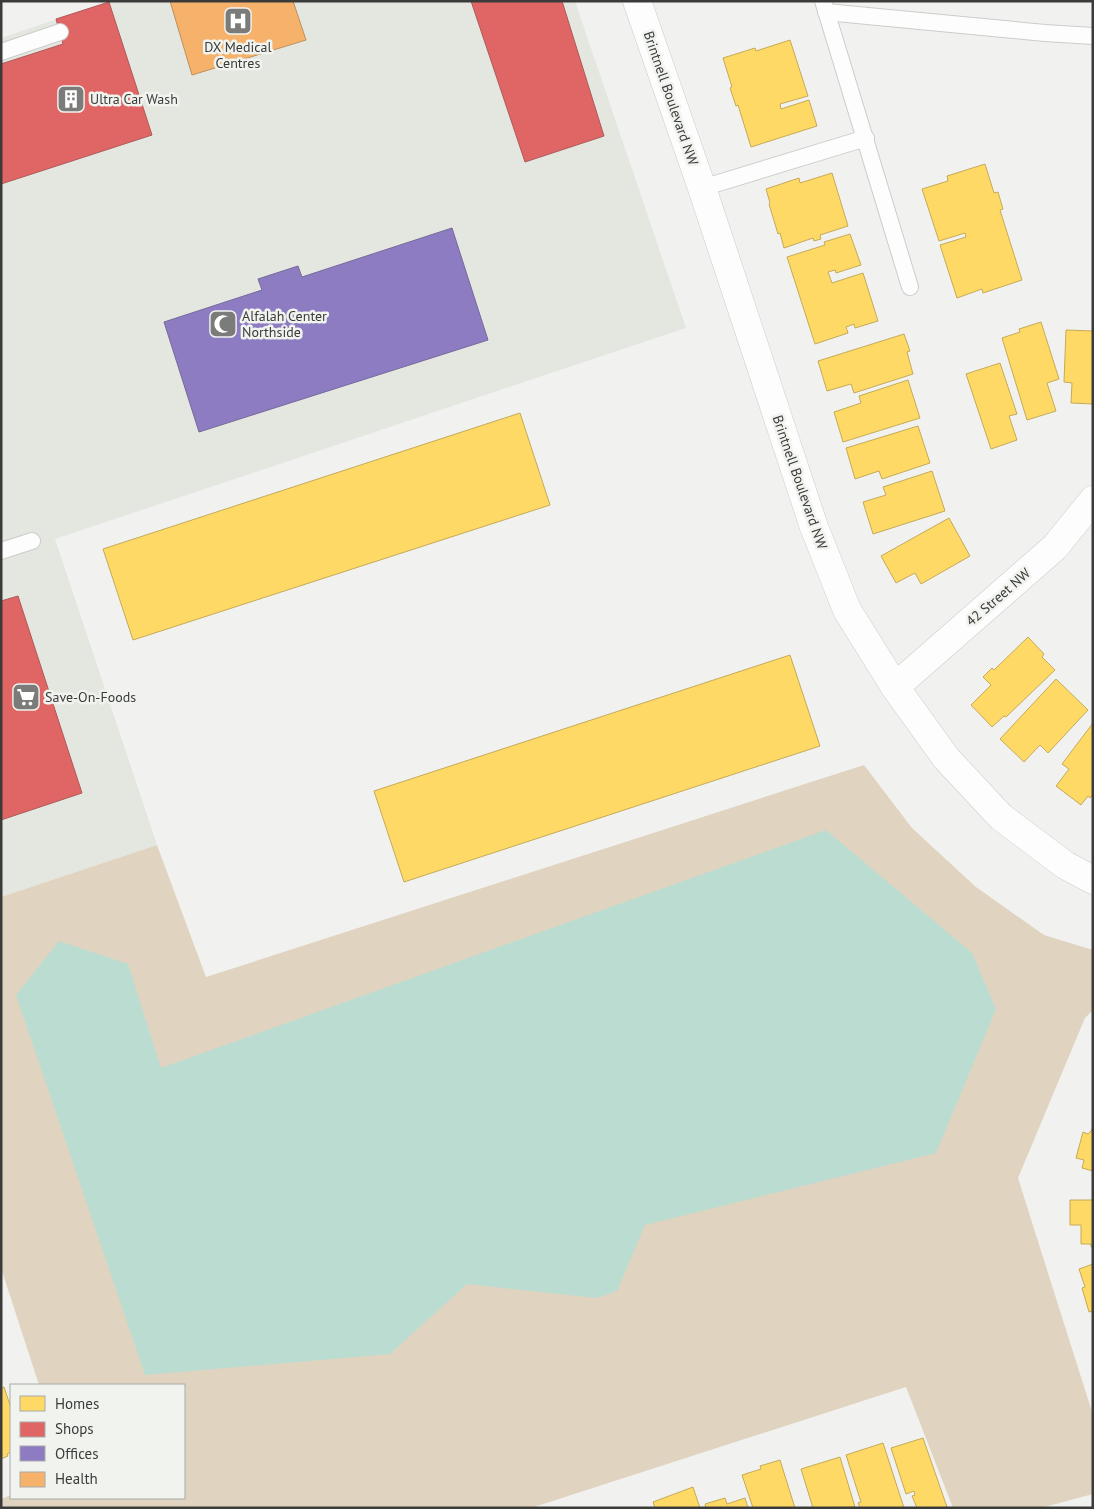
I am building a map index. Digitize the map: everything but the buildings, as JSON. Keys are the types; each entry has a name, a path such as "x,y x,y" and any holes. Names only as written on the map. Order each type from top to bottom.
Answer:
{"street":[{"name":"Brintnell Boulevard NW","path":"637,1 702,188 814,527 847,610 895,687 946,758 1001,817 1065,865 1093,880"},
{"name":"42 Street NW","path":"895,687 1055,547 1093,500"}],"lane":[{"path":"910,287 866,138 824,7 1045,34 1093,36"},
{"path":"1,52 60,32"},
{"path":"702,188 866,138"},
{"path":"1,551 32,541"}],"shaded area":[{"path":"110,1 575,1 686,328 55,539 157,845 1,897 1,38"},
{"path":"864,765 912,828 976,887 1044,935 1093,950 1093,1010 1085,1018 1018,1178 1093,1415 1093,1494 1041,1508 953,1508 906,1387 531,1508 1,1508 1,1499 10,1495 10,1499 185,1499 185,1384 39,1384 1,1268 1,897 157,845 206,977"},
{"path":"826,830 972,953 996,1009 936,1153 645,1225 617,1291 597,1298 467,1284 390,1354 145,1375 16,995 59,941 128,964 161,1068"}],"place":[{"name":"DX Medical Centres","path":"238,21"},
{"name":"Ultra Car Wash","path":"71,99"},
{"name":"Alfalah Center Northside","path":"223,324"},
{"name":"Save-On-Foods","path":"26,697"}]}
